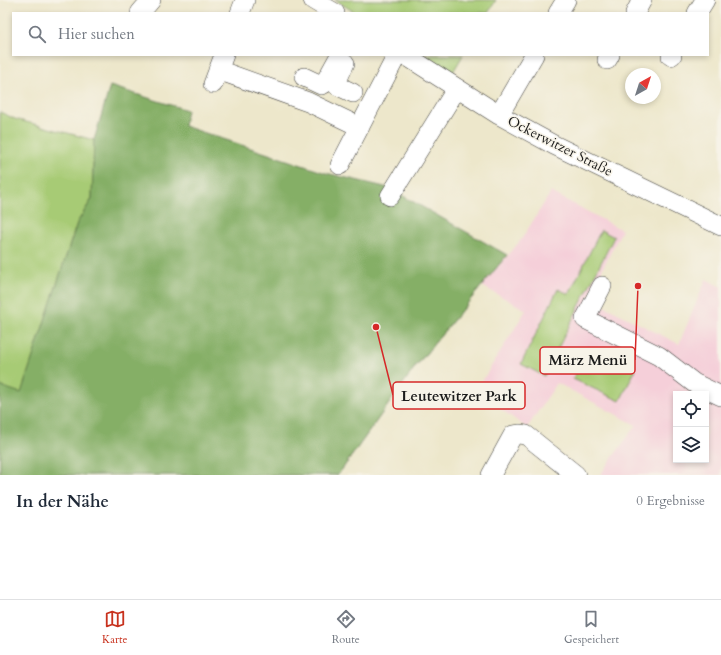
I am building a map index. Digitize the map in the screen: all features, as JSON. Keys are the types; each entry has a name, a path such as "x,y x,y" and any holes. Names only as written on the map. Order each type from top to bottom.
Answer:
{"street":[{"path":"141,12 150,0"},
{"path":"240,12 245,0"},
{"path":"313,0 333,12"},
{"path":"559,12 566,0"},
{"path":"636,12 642,0"},
{"path":"699,12 705,0"},
{"path":"304,77 321,85 324,84 339,56"},
{"path":"349,56 336,83 338,86 353,93"},
{"path":"340,165 397,56"},
{"name":"Ockerwitzer Straße","path":"407,56 499,115 554,145 721,226"},
{"path":"499,115 533,56"},
{"path":"218,70 308,102 360,127"},
{"path":"390,196 457,88"},
{"path":"602,286 585,319 659,356 694,383 721,396"},
{"path":"491,475 513,435 519,434 526,435 576,475"}],"shaded area":[{"path":"551,192 622,230 588,298 679,344 706,279 721,287 721,475 600,475 636,425 557,383 527,428 476,391 526,310 482,286 521,240"}],"green space":[{"path":"335,0 496,0 489,12 354,12"},
{"path":"427,56 462,56 453,72"},
{"path":"110,86 187,110 184,126 326,173 389,188 507,255 415,367 338,475 0,475 0,386 21,393 77,223 92,199 94,140"},
{"path":"0,112 15,119 94,140 92,199 77,223 21,394 507,255 415,367 338,475 0,475"},
{"path":"601,230 614,237 544,376 521,364 558,289 569,294"},
{"path":"588,347 636,369 620,401 573,379"}],"place":[{"name":"März Menü","path":"638,286"},
{"name":"Leutewitzer Park","path":"376,327"}]}
